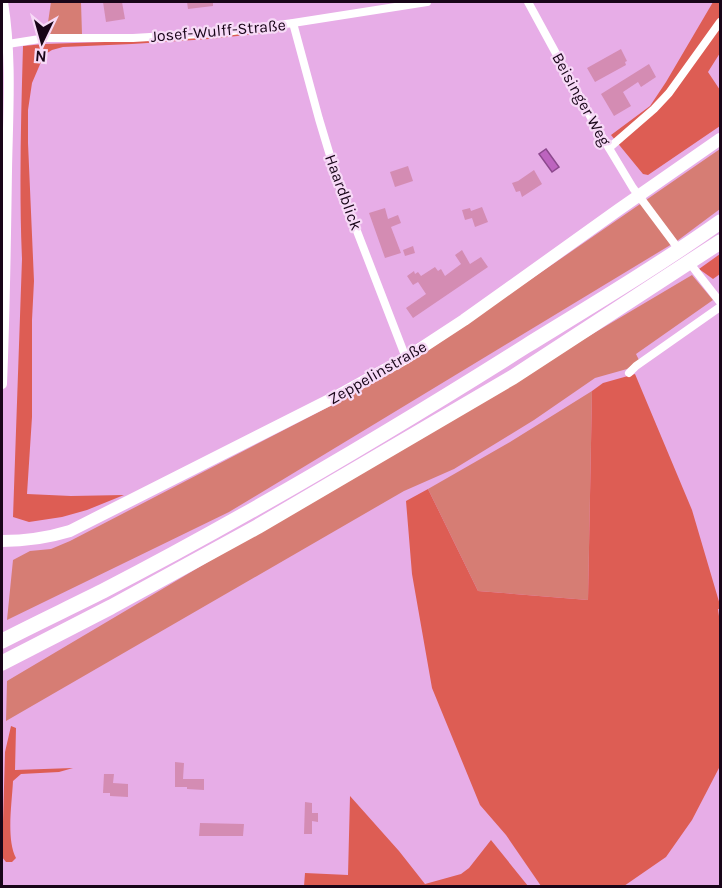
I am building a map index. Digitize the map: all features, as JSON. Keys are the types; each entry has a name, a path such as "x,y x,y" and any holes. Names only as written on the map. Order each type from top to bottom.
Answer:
{"highway":[{"path":"2,641 188,545 345,457 668,258 720,222"},
{"path":"2,663 148,588 258,527 513,377 720,242"},
{"path":"2,636 33,624"}],"main road":[{"path":"2,384 8,141 8,44 3,2"},
{"name":"Zeppelinstraße","path":"2,541 28,541 70,531 339,395 406,358 464,320 720,139"}],"street":[{"name":"Josef-Wulff-Straße","path":"8,44 46,39 133,38 218,33 427,2"},
{"name":"Beisinger Weg","path":"528,2 609,148 639,196 720,302"},
{"path":"609,148 669,93 720,22"},
{"name":"Haardblick","path":"293,23 338,182 406,358"},
{"path":"629,373 720,307"}],"shaded area":[{"path":"51,2 81,2 82,35 46,36"},
{"path":"713,2 720,2 720,53 708,72 720,90 720,126 648,175 643,174 611,135 650,106"},
{"path":"282,28 286,31 209,39 63,47 44,55 32,83 28,110 34,281 32,417 27,494 124,495 62,517 29,522 13,517 22,259 20,179 23,46 135,41"},
{"path":"546,149 559,167 552,172 539,154"},
{"path":"720,149 720,209 677,241 229,512 7,620 13,560 30,551 51,549 70,541 340,401 424,353"},
{"path":"720,254 720,274 713,279 699,269"},
{"path":"692,275 713,300 636,354 639,360 627,369 595,378 534,420 454,469 404,491 6,721 7,681"},
{"path":"635,374 692,510 720,605 718,609 720,623 719,768 692,820 666,857 624,886 541,886 506,835 480,805 432,688 412,574 406,501 428,489 478,591 588,600 592,391 603,383"},
{"path":"592,391 588,600 478,591 428,489"},
{"path":"11,726 16,728 15,770 73,768 59,772 21,774 13,781 10,831 16,858 12,862 6,862 2,857 5,752"},
{"path":"350,796 425,884 461,874 469,868 491,840 528,886 304,886 305,873 348,875"}],"building":[{"path":"103,2 122,2 125,19 106,22"},
{"path":"187,2 213,2 213,6 188,9"},
{"path":"621,49 627,61 626,65 595,82 587,68"},
{"path":"649,64 656,77 641,87 638,82 623,92 631,106 614,116 601,94"},
{"path":"408,166 413,181 395,187 390,172"},
{"path":"534,170 542,184 522,197 520,191 516,192 512,183"},
{"path":"482,207 488,222 475,227 472,218 465,220 462,210 470,208 471,211"},
{"path":"385,208 388,219 398,215 401,223 391,227 401,253 385,258 369,213"},
{"path":"413,246 415,253 405,256 403,250"},
{"path":"462,250 470,264 481,257 488,267 413,318 406,308 426,294 418,282 413,285 407,276 414,271 415,274 418,272 421,276 435,267 438,271 441,269 445,276 461,264 455,255"},
{"path":"175,762 184,763 183,779 204,779 204,790 175,787"},
{"path":"104,774 114,774 113,783 128,784 128,797 110,796 110,793 103,793"},
{"path":"305,802 312,803 312,813 318,813 318,822 312,821 312,834 304,834"},
{"path":"200,823 244,824 243,836 199,836"}]}
